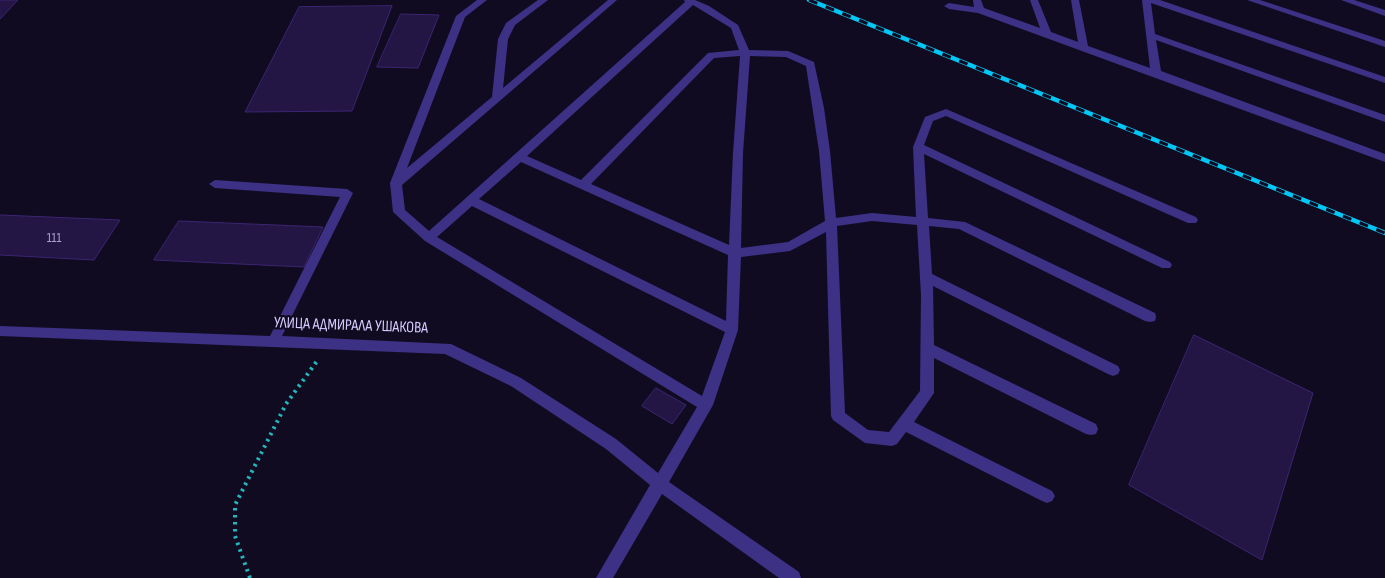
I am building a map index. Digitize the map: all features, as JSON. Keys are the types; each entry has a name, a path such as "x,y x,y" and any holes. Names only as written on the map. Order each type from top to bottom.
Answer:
{"street":[{"path":"483,0 461,16 396,183 399,212 429,238 706,405"},
{"path":"497,98 503,39 511,23 544,0"},
{"path":"396,183 613,0"},
{"path":"977,0 980,10"},
{"path":"1034,0 1047,34"},
{"path":"1075,0 1084,47"},
{"path":"1146,0 1156,73"},
{"path":"1151,0 1385,80"},
{"path":"1251,0 1385,44"},
{"path":"1344,0 1385,13"},
{"path":"429,238 690,1 706,8 735,28 745,53 738,153 732,330 706,405 604,578"},
{"path":"949,6 980,10 1385,158"},
{"path":"1150,35 1385,119"},
{"path":"583,185 711,55 745,53 788,54 811,64 822,116 831,223 838,416 865,436 892,439 927,393 926,277 918,147 930,119 946,112 1192,220"},
{"path":"918,147 1166,265"},
{"path":"520,157 735,253 790,246 831,223 872,217 961,225 1150,318"},
{"path":"215,184 347,193 274,340"},
{"path":"471,200 732,330"},
{"path":"926,277 1113,370"},
{"name":"УЛИЦА АДМИРАЛА УШАКОВА","path":"0,331 446,348 516,382 611,444 660,484 793,578"},
{"path":"927,348 1091,430"},
{"path":"904,424 1047,496"}],"path":[{"path":"250,578 235,536 235,505 286,404 316,364 324,342"}],"building":[{"path":"0,0 18,0 0,19"},
{"path":"392,6 352,111 245,112 299,7"},
{"path":"401,14 439,15 418,68 377,67"},
{"path":"0,215 120,220 94,260 0,255"},
{"path":"179,221 323,227 304,267 154,260"},
{"path":"1194,335 1313,393 1262,560 1129,485"},
{"path":"656,388 686,405 672,424 642,406"}],"railway":[{"path":"809,0 1385,233"}]}
